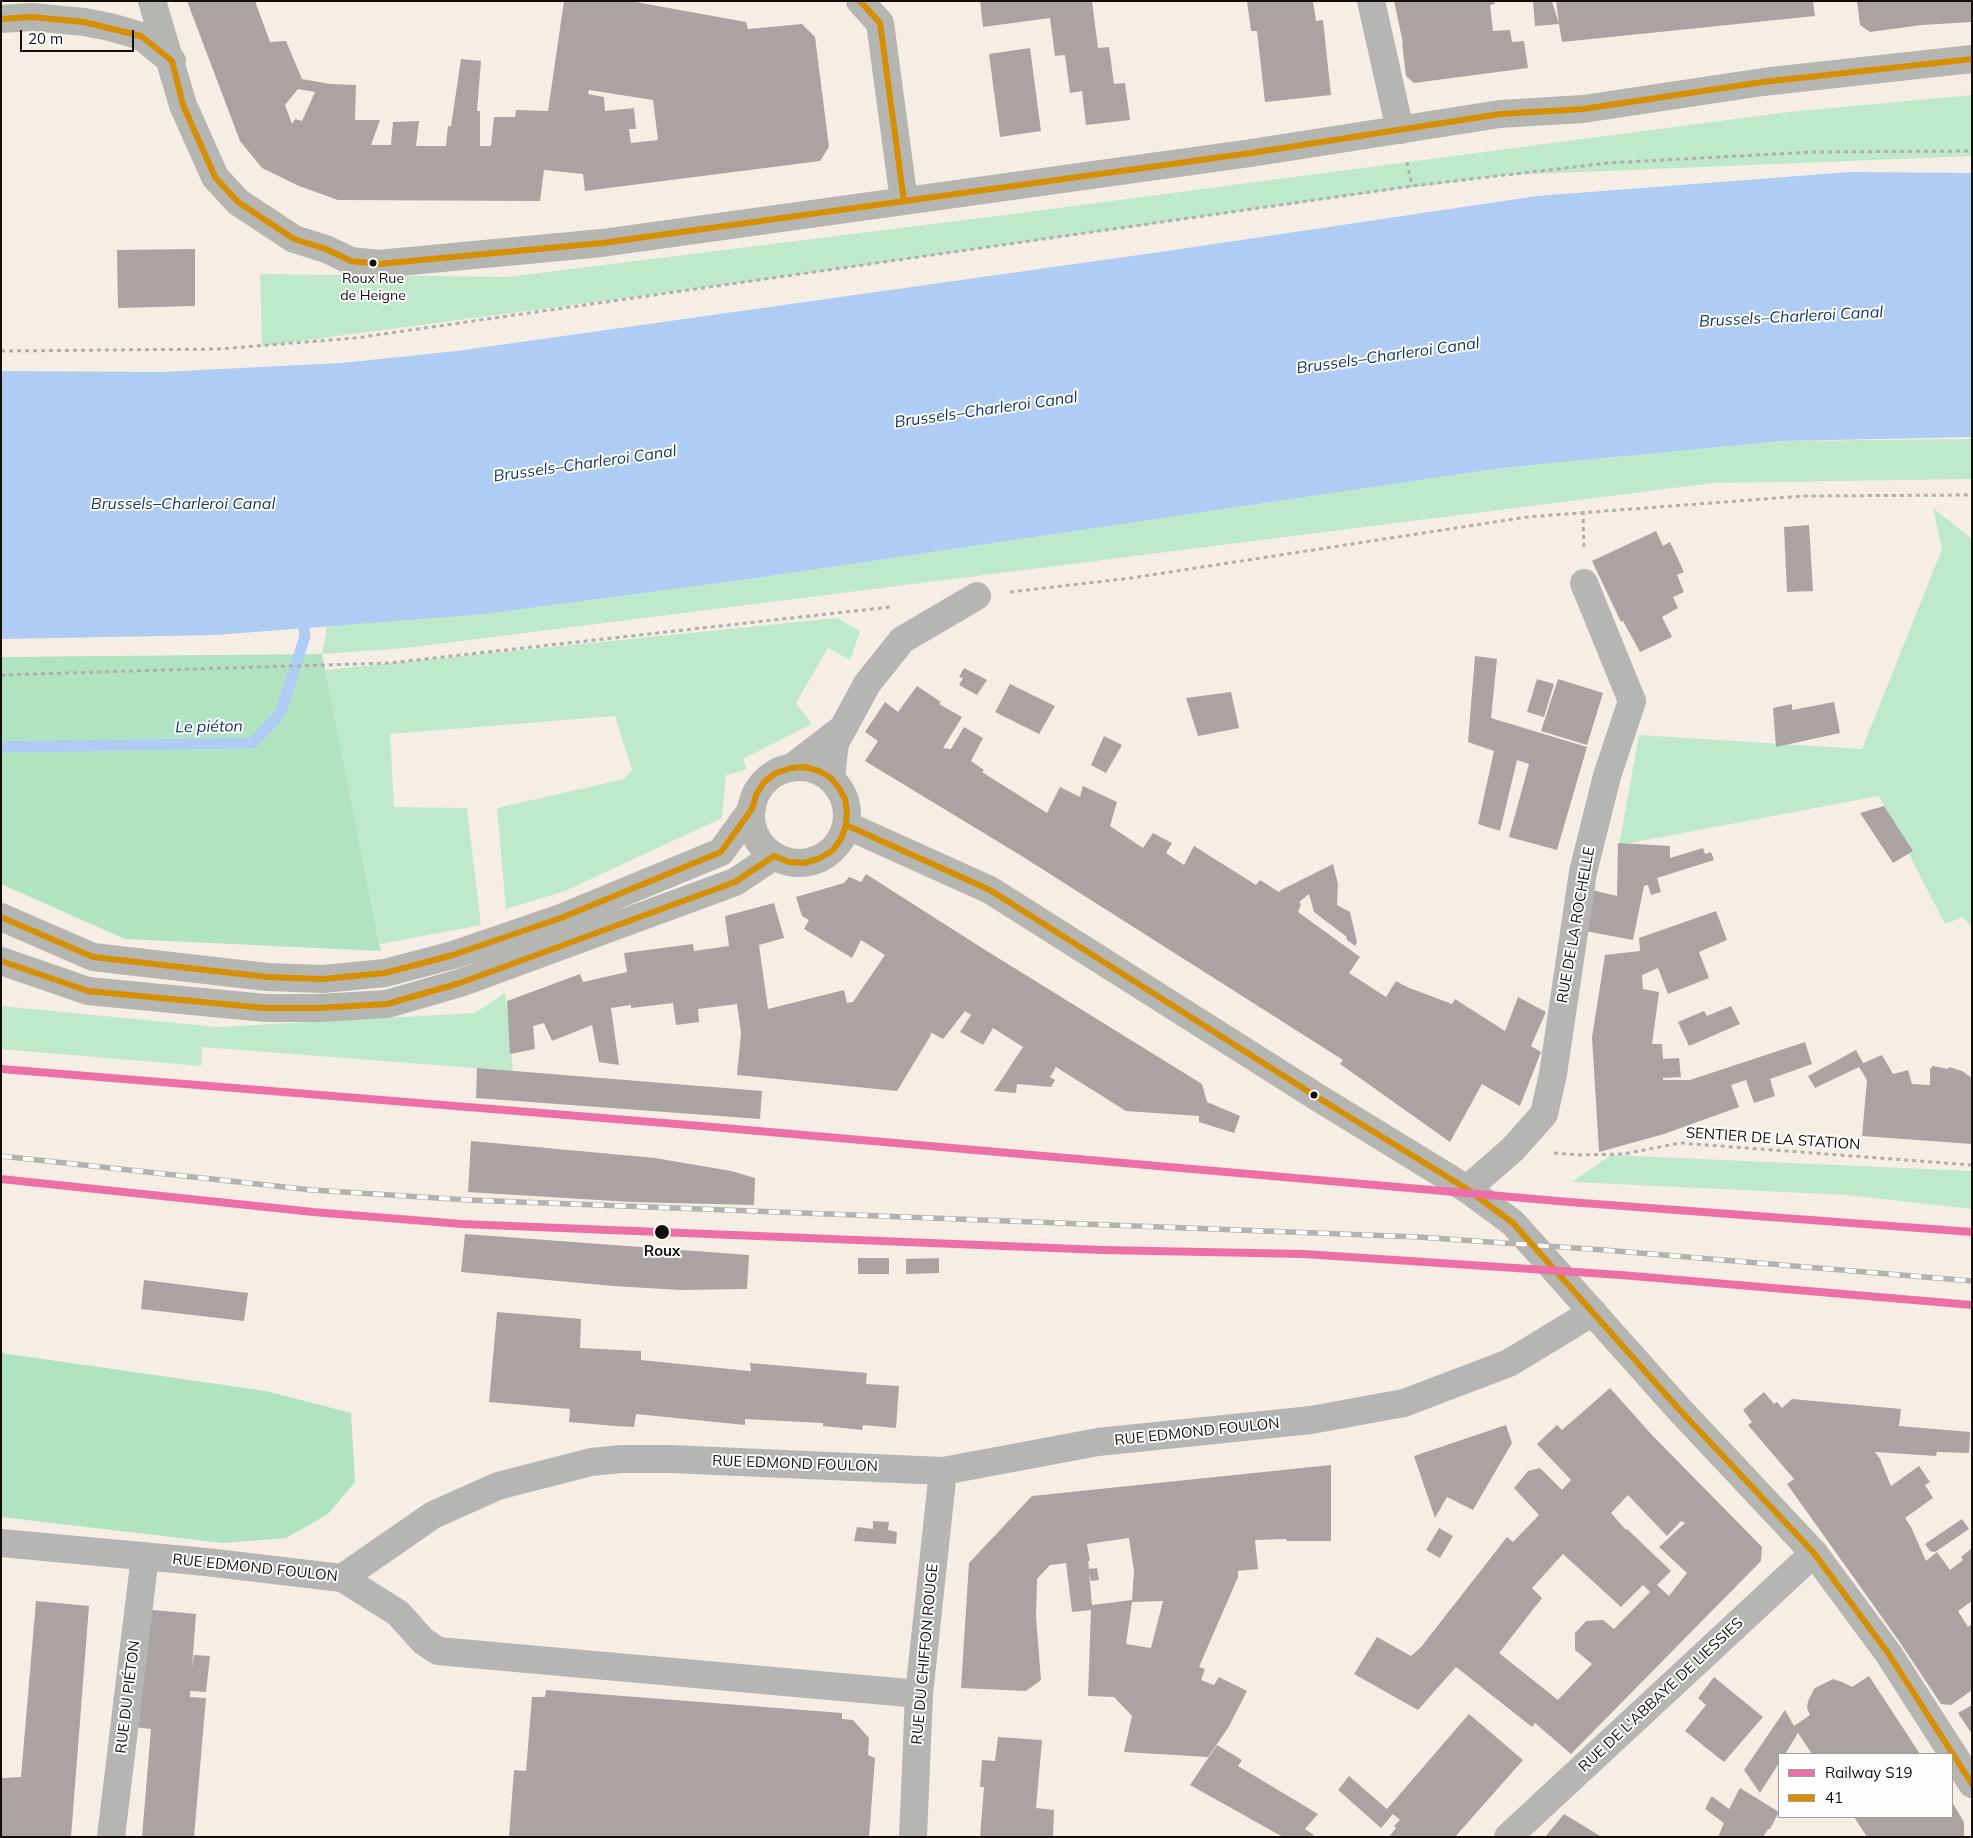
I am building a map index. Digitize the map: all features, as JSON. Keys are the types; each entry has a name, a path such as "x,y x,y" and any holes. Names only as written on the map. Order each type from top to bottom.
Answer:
{"street":[{"path":"152,1 172,61 183,105 215,177 238,202 294,239 326,249 351,261 378,264 602,243 1251,153 1500,114 1583,110 1763,82 1972,59"},
{"path":"860,1 880,24 904,201"},
{"path":"1371,1 1400,130"},
{"path":"1,19 32,17 84,22 110,27 141,36 172,61"},
{"name":"RUE DE LA ROCHELLE","path":"1467,1190 1513,1150 1544,1114 1552,1074 1583,872 1607,776 1632,701 1584,583"},
{"path":"831,778 835,744 843,728 867,684 902,640 977,596"},
{"path":"791,768 843,728"},
{"path":"805,767 819,771 831,778 845,800 847,812 846,825 841,839 832,851 818,859 804,863 789,862 774,856 764,847 752,823 752,809 756,795 764,782 776,773 791,768 805,767"},
{"path":"1,917 93,957 268,977 323,978 385,973 453,955 561,918 721,852 752,809"},
{"path":"846,825 990,890 1317,1098 1467,1190 1513,1223 1677,1407 1814,1553 1888,1653 1952,1753"},
{"path":"1,961 88,992 265,1008 319,1008 387,1004 460,983 735,882 774,856"},
{"name":"RUE EDMOND FOULON","path":"1,1543 145,1556 342,1578 433,1515 498,1486 591,1462 622,1459 670,1459 943,1471 1098,1442 1311,1420 1404,1403 1509,1363 1593,1312"},
{"name":"RUE DU CHIFFON ROUGE","path":"913,1837 919,1694 943,1471"},
{"name":"RUE DE L'ABBAYE DE LIESSIES","path":"1508,1837 1814,1553"},
{"name":"RUE DU PIÉTON","path":"112,1837 145,1556"},
{"path":"342,1578 398,1614 423,1641 438,1651 919,1694"},
{"path":"1953,1754 1972,1784"}],"path":[{"path":"1,351 219,349 355,338 1412,186 1608,163 1813,152 1972,151"},
{"path":"977,596 1132,578 1536,516 1803,496 1972,495"},
{"path":"1,675 389,664 898,606"},
{"name":"SENTIER DE LA STATION","path":"1513,1150 1580,1155 1623,1154 1680,1143 1972,1165"}],"green space":[{"path":"1972,95 1972,156 1507,175 746,282 262,346 260,274 507,277 1005,215 1788,112"},
{"path":"1972,439 1972,479 1713,483 406,648 322,654 328,621 485,614 750,579 1502,468 1782,441"},
{"path":"1933,508 1972,539 1972,929 1963,917 1945,924 1879,796 1619,845 1639,735 1862,749 1942,549"},
{"path":"837,618 860,631 850,660 828,648 796,703 812,724 743,759 747,769 726,775 722,818 565,891 506,909 497,808 624,779 632,770 615,716 390,734 394,807 467,808 481,925 380,944 325,670"},
{"path":"322,654 381,951 125,939 1,884 1,657"},
{"path":"505,993 513,1071 202,1047 201,1066 1,1049 1,1006 218,1027 475,1013"},
{"path":"1611,1155 1972,1171 1972,1209 1846,1195 1572,1182"},
{"path":"1,1353 266,1391 351,1413 355,1482 328,1514 286,1538 223,1543 1,1517"}],"water":[{"name":"Brussels–Charleroi Canal","path":"1850,172 1972,173 1972,437 1782,441 1502,468 750,579 485,614 216,635 1,639 1,371 160,372 341,363 457,351 1167,251 1537,196"}],"building":[{"path":"187,1 255,1 270,42 286,41 302,79 330,84 356,85 355,120 380,120 371,145 391,145 393,122 419,121 416,146 446,146 448,126 451,126 461,59 481,61 477,111 480,111 480,146 491,146 494,117 515,117 516,110 548,111 564,1 630,1 746,22 748,29 802,24 815,37 829,147 820,161 585,191 583,174 544,170 540,201 338,200 299,186 262,168 240,141","holes":["298,89 315,92 302,121 295,119 292,124 285,105","589,90 653,100 658,140 631,143 629,129 636,129 634,108 605,111 604,97 588,94"]},
{"path":"980,1 1092,1 1098,48 1109,47 1114,84 1125,83 1130,120 1086,125 1082,91 1070,93 1065,55 1055,56 1050,18 983,27"},
{"path":"1247,1 1313,1 1316,21 1323,20 1331,95 1265,102 1257,31 1251,31"},
{"path":"1394,1 1494,1 1495,4 1490,5 1493,31 1510,30 1512,42 1524,41 1528,68 1414,83 1406,76 1403,43"},
{"path":"1533,1 1552,1 1559,24 1535,26"},
{"path":"1556,1 1813,1 1815,16 1562,42"},
{"path":"1857,1 1972,1 1972,22 1922,25 1870,32 1860,25"},
{"path":"1030,48 1041,131 1000,137 989,54"},
{"path":"195,249 195,306 118,308 117,250"},
{"path":"1809,525 1813,591 1787,592 1784,527"},
{"path":"1656,531 1663,546 1670,542 1684,572 1677,575 1684,592 1673,597 1678,608 1662,617 1672,637 1640,652 1623,621 1621,622 1592,561"},
{"path":"1475,656 1497,659 1491,718 1587,747 1557,850 1509,837 1529,764 1517,760 1500,831 1478,824 1494,751 1468,742"},
{"path":"964,668 987,680 977,695 959,685 963,678 959,677"},
{"path":"1537,679 1554,684 1544,717 1527,712"},
{"path":"1558,679 1603,693 1587,745 1541,731"},
{"path":"1010,684 1055,706 1039,734 995,712"},
{"path":"917,686 941,702 939,704 962,717 943,748 951,749 964,727 983,738 971,761 984,770 982,772 1047,813 1060,787 1080,797 1083,786 1117,802 1110,826 1143,848 1153,833 1172,843 1166,853 1184,865 1194,846 1256,885 1260,880 1279,892 1333,864 1338,884 1337,905 1350,912 1357,942 1355,946 1346,939 1347,937 1314,912 1309,894 1299,902 1301,904 1298,912 1360,957 1349,973 1386,997 1396,981 1452,1004 1455,999 1505,1031 1518,997 1546,1012 1531,1046 1541,1052 1520,1106 1482,1084 1450,1142 1340,1064 1343,1060 1020,855 865,761 878,741 865,732 885,702 898,712"},
{"path":"1231,692 1239,728 1198,736 1186,698"},
{"path":"1834,702 1840,733 1776,747 1773,708 1792,704 1792,710"},
{"path":"1104,736 1122,745 1106,773 1091,765"},
{"path":"1884,806 1913,851 1893,863 1860,813"},
{"path":"1618,843 1670,846 1670,858 1703,848 1705,854 1711,852 1714,860 1657,878 1661,892 1651,895 1648,885 1644,886 1633,940 1585,931 1592,890 1617,896"},
{"path":"866,874 1202,1084 1207,1102 1240,1116 1234,1133 1199,1122 1199,1116 1126,1111 1056,1067 1050,1077 1055,1080 1051,1087 1017,1084 1016,1093 994,1091 1023,1047 993,1028 983,1045 960,1032 971,1015 965,1011 943,1039 932,1033 930,1034 897,1091 737,1075 741,1033 737,1004 698,1009 699,1022 676,1025 673,1003 631,1008 631,1005 611,1008 619,1065 599,1062 592,1025 552,1041 544,1023 533,1026 535,1049 510,1054 507,1001 580,974 583,982 627,972 624,953 693,944 694,951 729,946 725,916 774,903 784,938 759,945 768,1009 844,990 847,1003 853,1002 885,955 861,940 852,958 804,929 809,920 802,916 796,897 844,883 849,877 861,882"},
{"path":"1716,911 1727,940 1699,952 1709,978 1668,994 1658,968 1642,975 1643,989 1659,992 1652,1044 1662,1044 1663,1059 1679,1058 1681,1077 1663,1078 1663,1080 1690,1080 1805,1042 1812,1064 1770,1079 1775,1096 1754,1103 1746,1080 1731,1085 1739,1107 1664,1134 1599,1152 1592,1037 1605,955 1640,951 1639,938"},
{"path":"1731,1006 1740,1024 1689,1046 1678,1022 1704,1011 1707,1016"},
{"path":"1856,1050 1863,1063 1882,1055 1893,1074 1908,1070 1912,1084 1930,1085 1930,1069 1933,1066 1948,1069 1949,1067 1962,1071 1972,1078 1972,1144 1862,1136 1867,1080 1859,1067 1815,1088 1808,1076"},
{"path":"477,1068 762,1091 760,1119 476,1098"},
{"path":"471,1141 655,1158 731,1171 755,1178 754,1205 631,1202 468,1192"},
{"path":"465,1234 749,1255 747,1289 681,1290 613,1286 461,1272"},
{"path":"858,1258 889,1258 889,1274 858,1274"},
{"path":"939,1258 939,1273 906,1274 906,1259"},
{"path":"144,1280 248,1293 244,1321 141,1309"},
{"path":"497,1312 581,1319 580,1348 641,1351 641,1360 749,1371 751,1371 750,1363 867,1373 866,1384 899,1386 896,1428 863,1425 862,1430 823,1426 823,1423 745,1419 745,1425 636,1414 634,1427 616,1426 569,1422 570,1409 489,1402"},
{"path":"1610,1388 1651,1434 1762,1547 1761,1561 1571,1754 1535,1723 1532,1727 1456,1667 1418,1710 1354,1674 1377,1637 1411,1656 1421,1647 1507,1537 1513,1542 1539,1515 1514,1488 1528,1471 1540,1468 1562,1490 1571,1480 1537,1444 1557,1425 1562,1430","holes":["1628,1495 1667,1536 1681,1521 1685,1523 1659,1547 1687,1573 1669,1596 1657,1585 1671,1571 1626,1530 1611,1513","1563,1554 1621,1607 1643,1585 1650,1592 1614,1629 1603,1620 1586,1621 1575,1633 1575,1650 1592,1664 1558,1700 1499,1653 1542,1598 1532,1588"]},
{"path":"1764,1392 1774,1404 1777,1402 1782,1408 1792,1399 1901,1409 1899,1426 1970,1432 1969,1453 1937,1452 1936,1456 1875,1452 1880,1459 1891,1486 1919,1466 1930,1482 1925,1485 1933,1498 1905,1518 1926,1561 1937,1552 1950,1570 1963,1560 1961,1557 1972,1548 1972,1601 1958,1611 1968,1627 1972,1624 1972,1690 1951,1705 1941,1704 1899,1641 1787,1484 1794,1479 1748,1425 1752,1422 1743,1410"},
{"path":"1506,1425 1512,1443 1473,1510 1447,1497 1435,1518 1414,1456"},
{"path":"1331,1465 1331,1541 1255,1540 1258,1569 1238,1571 1238,1577 1199,1667 1205,1669 1201,1680 1214,1685 1219,1677 1247,1691 1228,1728 1208,1757 1124,1752 1132,1716 1114,1697 1088,1696 1091,1610 1072,1612 1066,1563 1050,1565 1037,1579 1036,1617 1041,1680 1026,1691 961,1688 969,1563 1032,1496","holes":["1129,1538 1134,1571 1132,1600 1092,1605 1089,1572 1091,1581 1099,1580 1097,1568 1089,1569 1088,1561 1090,1561 1087,1544","1163,1601 1151,1648 1126,1644 1132,1602"]},
{"path":"1962,1519 1969,1529 1935,1552 1930,1551 1925,1544"},
{"path":"873,1521 889,1522 888,1530 897,1532 896,1544 854,1541 857,1527 873,1529"},
{"path":"1439,1528 1453,1536 1440,1558 1426,1550"},
{"path":"36,1601 89,1606 71,1837 1,1836 1,1778 21,1777"},
{"path":"143,1609 196,1614 192,1668 194,1655 210,1656 206,1692 190,1691 190,1697 206,1698 194,1837 142,1837 151,1729 134,1727"},
{"path":"1869,1676 1919,1753 1811,1753 1798,1733 1786,1753 1778,1753 1778,1765 1760,1793 1744,1770 1785,1710 1794,1726 1810,1715 1807,1708 1808,1701 1814,1689 1833,1679 1852,1687"},
{"path":"1714,1677 1763,1717 1724,1762 1685,1731 1706,1705 1698,1698"},
{"path":"546,1690 842,1713 842,1719 853,1720 869,1738 868,1755 875,1758 869,1837 509,1837 514,1770 526,1771 532,1697 545,1697"},
{"path":"1972,1705 1972,1734 1958,1713"},
{"path":"1469,1714 1523,1760 1455,1837 1389,1837 1396,1828 1394,1826 1400,1820 1393,1814 1381,1828 1338,1790 1349,1776 1387,1809"},
{"path":"998,1737 1042,1740 1036,1808 1054,1810 1053,1837 980,1837 984,1787 980,1787 982,1760 995,1761"},
{"path":"1217,1745 1242,1760 1238,1766 1318,1814 1305,1829 1314,1835 1312,1837 1283,1837 1190,1785"},
{"path":"1740,1788 1778,1811 1778,1814 1770,1829 1768,1829 1763,1837 1718,1837 1724,1823 1705,1809 1711,1797 1713,1797 1729,1809"},
{"path":"1953,1804 1964,1822 1964,1837 1867,1837 1855,1818 1953,1818"},
{"path":"1564,1814 1602,1837 1545,1837"}],"waterway":[{"name":"Le piéton","path":"1,747 253,743 281,712 305,636 302,615"}],"railway":[{"path":"1,1156 312,1190 469,1200 1418,1237 1604,1250 1972,1281"}],"rail line":[{"name":"S19","path":"1,1069 701,1126 1569,1202 1972,1232"},
{"name":"S19","path":"1,1179 313,1212 462,1224 1103,1250 1304,1254 1621,1275 1972,1305"}],"transit line":[{"name":"41","path":"860,1 880,23 904,201"},
{"name":"41","path":"1,19 32,17 84,22 141,36 172,61 183,105 215,177 238,202 294,239 326,249 351,261 378,264 602,243 1251,153 1500,114 1583,109 1763,82 1972,59"},
{"name":"41","path":"1,917 93,957 267,977 323,979 385,973 453,955 561,918 721,852 752,809 756,795 764,782 776,773 791,768 805,767 819,771 831,778 839,788 845,799 847,812 846,825 841,839 832,851 818,859 804,863 789,862 774,856 735,882 460,983 387,1004 319,1008 265,1008 88,991 1,961"},
{"name":"41","path":"846,825 990,890 1317,1097 1467,1189 1513,1223 1677,1407 1814,1553 1888,1653 1952,1753"},
{"name":"41","path":"1953,1754 1972,1784"}],"place":[{"name":"Roux Rue de Heigne","path":"373,263"},
{"name":"Roux","path":"662,1232"}]}
